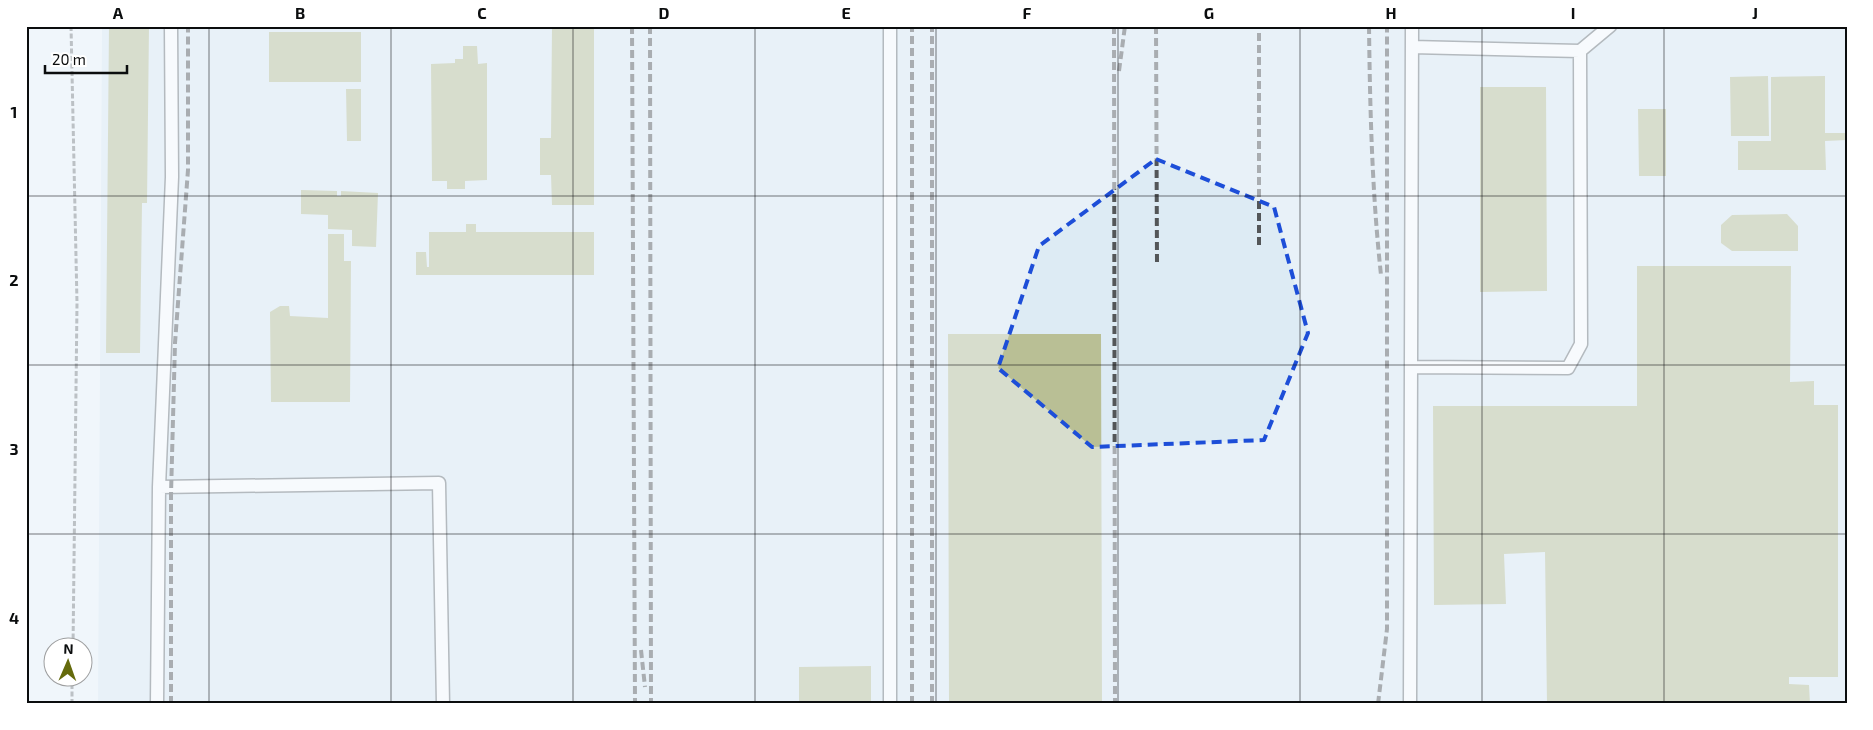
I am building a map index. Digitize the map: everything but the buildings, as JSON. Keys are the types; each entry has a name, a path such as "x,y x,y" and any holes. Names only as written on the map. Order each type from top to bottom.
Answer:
{"lane":[{"path":"157,704 158,487 172,177 172,26"},
{"path":"890,26 890,704"},
{"path":"1410,704 1412,26"},
{"path":"1412,47 1580,50 1610,26"},
{"path":"1411,367 1568,368 1581,344 1580,50"},
{"path":"158,487 439,483 443,704"}],"path":[{"path":"71,26 77,304 73,638"},
{"path":"72,688 72,704"}],"highlighted area":[{"path":"1156,159 1274,207 1308,333 1264,440 1092,447 998,368 1039,246"}],"shaded area":[{"path":"102,26 1847,26 1847,704 98,704"}],"railway":[{"path":"171,704 171,495 175,343 188,170 188,26"},
{"path":"632,26 635,704"},
{"path":"650,26 651,704"},
{"path":"912,26 912,704"},
{"path":"932,26 932,704"},
{"path":"1114,26 1115,704"},
{"path":"1119,71 1125,26"},
{"path":"1156,26 1157,264"},
{"path":"1259,26 1259,245"},
{"path":"1369,26 1372,151 1381,275"},
{"path":"1378,704 1387,629 1387,26"},
{"path":"641,650 645,687"}]}
